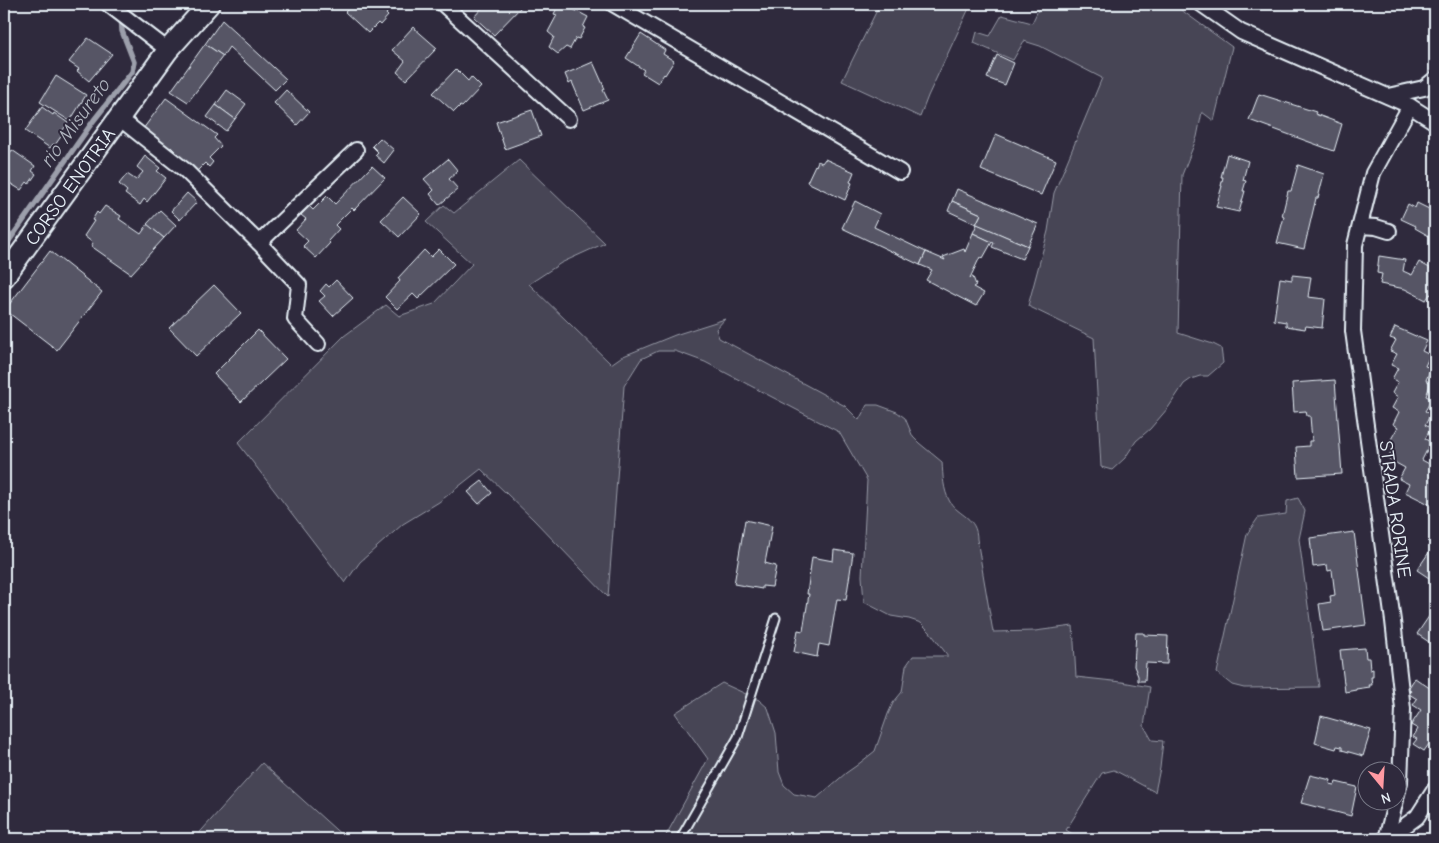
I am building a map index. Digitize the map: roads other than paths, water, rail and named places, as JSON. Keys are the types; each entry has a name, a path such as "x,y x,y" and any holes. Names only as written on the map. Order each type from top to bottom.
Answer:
{"main road":[{"name":"CORSO ENOTRIA","path":"4,277 168,50 210,4"}],"street":[{"path":"443,4 569,119"},
{"path":"613,4 900,172"},
{"path":"1201,4 1241,32 1410,106 1435,122"},
{"path":"112,7 168,50"},
{"path":"1388,96 1424,88 1435,79"},
{"name":"STRADA RORINE","path":"1401,760 1403,709 1392,612 1352,331 1355,245 1374,173 1410,106"},
{"name":"CORSO ENOTRIA","path":"119,118 186,171 299,285 295,319 318,344"},
{"path":"259,244 356,150"},
{"path":"1360,226 1376,227 1389,231"},
{"path":"1387,839 1417,817 1435,789"},
{"name":"STRADA RORINE","path":"1387,839 1394,810"}],"lane":[{"path":"680,839 738,737 776,618"}],"waterway":[{"name":"rio Misureto","path":"4,248 94,120 132,72 134,62 122,31 121,14 123,4"}]}
